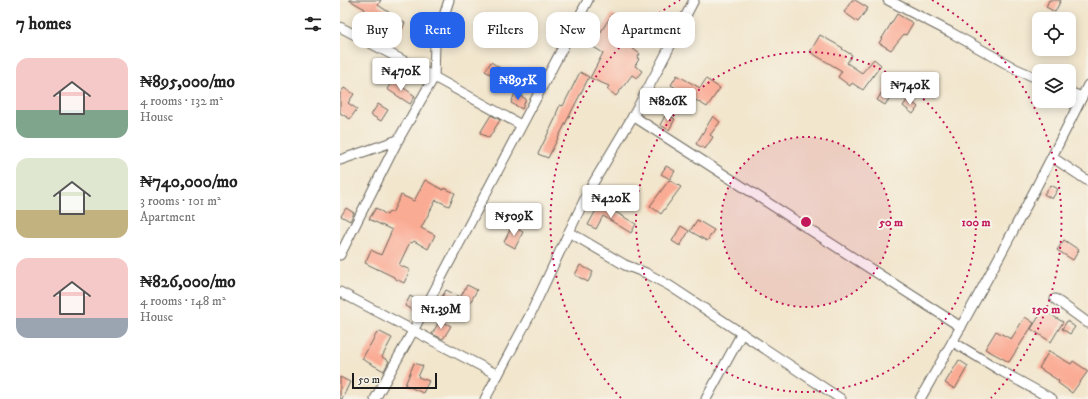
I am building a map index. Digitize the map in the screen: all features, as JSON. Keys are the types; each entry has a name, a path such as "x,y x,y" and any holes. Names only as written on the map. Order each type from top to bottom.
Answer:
{"street":[{"path":"340,255 398,140 434,77 435,44 449,0"},
{"path":"375,399 588,0"},
{"path":"485,399 530,315 589,190 633,116 694,0"},
{"path":"888,0 950,32 1016,69 1032,76"},
{"path":"340,27 521,125"},
{"path":"920,399 953,342 1052,157 1088,85"},
{"path":"1076,95 1082,97"},
{"path":"633,116 961,327"},
{"path":"340,160 398,140"},
{"path":"1052,157 1088,181"},
{"path":"569,232 625,264 670,286 841,399"},
{"path":"340,292 498,376"},
{"path":"1055,299 1088,323"},
{"path":"706,399 742,333"},
{"path":"953,342 1052,399"}],"building":[{"path":"349,0 381,0 378,5 388,12 366,12 364,11 365,9"},
{"path":"852,0 855,0 868,8 858,22 844,12"},
{"path":"1049,0 1061,0 1055,12 1046,7"},
{"path":"897,14 913,23 906,35 904,34 891,50 879,43"},
{"path":"608,20 608,48 632,48 640,54 637,58 639,59 635,66 642,71 637,78 632,75 616,96 607,89 609,86 590,78 603,53 595,48 600,48 600,33"},
{"path":"402,21 405,23 402,30"},
{"path":"820,35 852,55 847,63 862,73 874,59 881,65 863,90 852,83 850,86 838,77 842,71 810,52"},
{"path":"491,62 511,75 505,86 495,81 497,78 485,71"},
{"path":"580,72 589,77 548,158 538,154 557,115 556,114 560,105 563,106"},
{"path":"677,75 700,88 706,79 720,88 707,107 671,85"},
{"path":"393,80 415,96 410,104 387,89"},
{"path":"886,86 894,91 885,105 877,100"},
{"path":"344,88 354,94 348,103 357,109 350,119 340,113 340,94"},
{"path":"515,93 526,99 522,109 511,103"},
{"path":"908,99 918,107 913,114 903,106"},
{"path":"378,104 388,110 381,121 371,115"},
{"path":"666,114 675,119 669,130 660,125"},
{"path":"491,115 500,120 489,138 480,133"},
{"path":"713,116 720,122 710,135 713,137 705,149 696,144"},
{"path":"666,166 675,171 670,179 661,174"},
{"path":"425,180 443,190 444,188 455,193 449,206 436,200 421,228 435,235 428,249 414,241 412,243 410,242 399,265 410,270 404,283 365,263 371,250 381,255 392,230 369,219 376,208 387,215 389,212 392,213 401,195 414,201"},
{"path":"669,180 681,187 661,214 650,206"},
{"path":"1051,185 1058,189 1052,199 1044,194"},
{"path":"600,203 636,224 631,233 603,216 596,229 588,225"},
{"path":"346,208 354,213 350,221 341,216"},
{"path":"697,220 714,230 707,241 690,231"},
{"path":"512,226 523,232 515,248 504,242"},
{"path":"681,226 689,231 680,246 672,241"},
{"path":"1064,240 1079,250 1073,260 1057,250"},
{"path":"580,265 593,272 588,282 575,275"},
{"path":"467,285 477,290 470,303 460,298"},
{"path":"446,290 460,297 453,310 439,302"},
{"path":"410,296 422,302 416,312 405,306"},
{"path":"1043,310 1063,322 1051,342 1031,329"},
{"path":"1025,317 1034,323 1009,362 985,349 996,331 1011,339"},
{"path":"440,320 451,326 443,339 432,334"},
{"path":"1067,321 1075,327 1070,334 1062,329"},
{"path":"378,331 392,338 382,357 389,361 384,371 362,359"},
{"path":"1049,351 1071,364 1073,361 1088,371 1072,393 1058,383 1059,381 1039,368"},
{"path":"959,360 968,366 955,389 945,383"},
{"path":"414,363 423,366 418,377 429,381 423,393 405,385"},
{"path":"340,377 350,382 342,399 340,399"}]}
